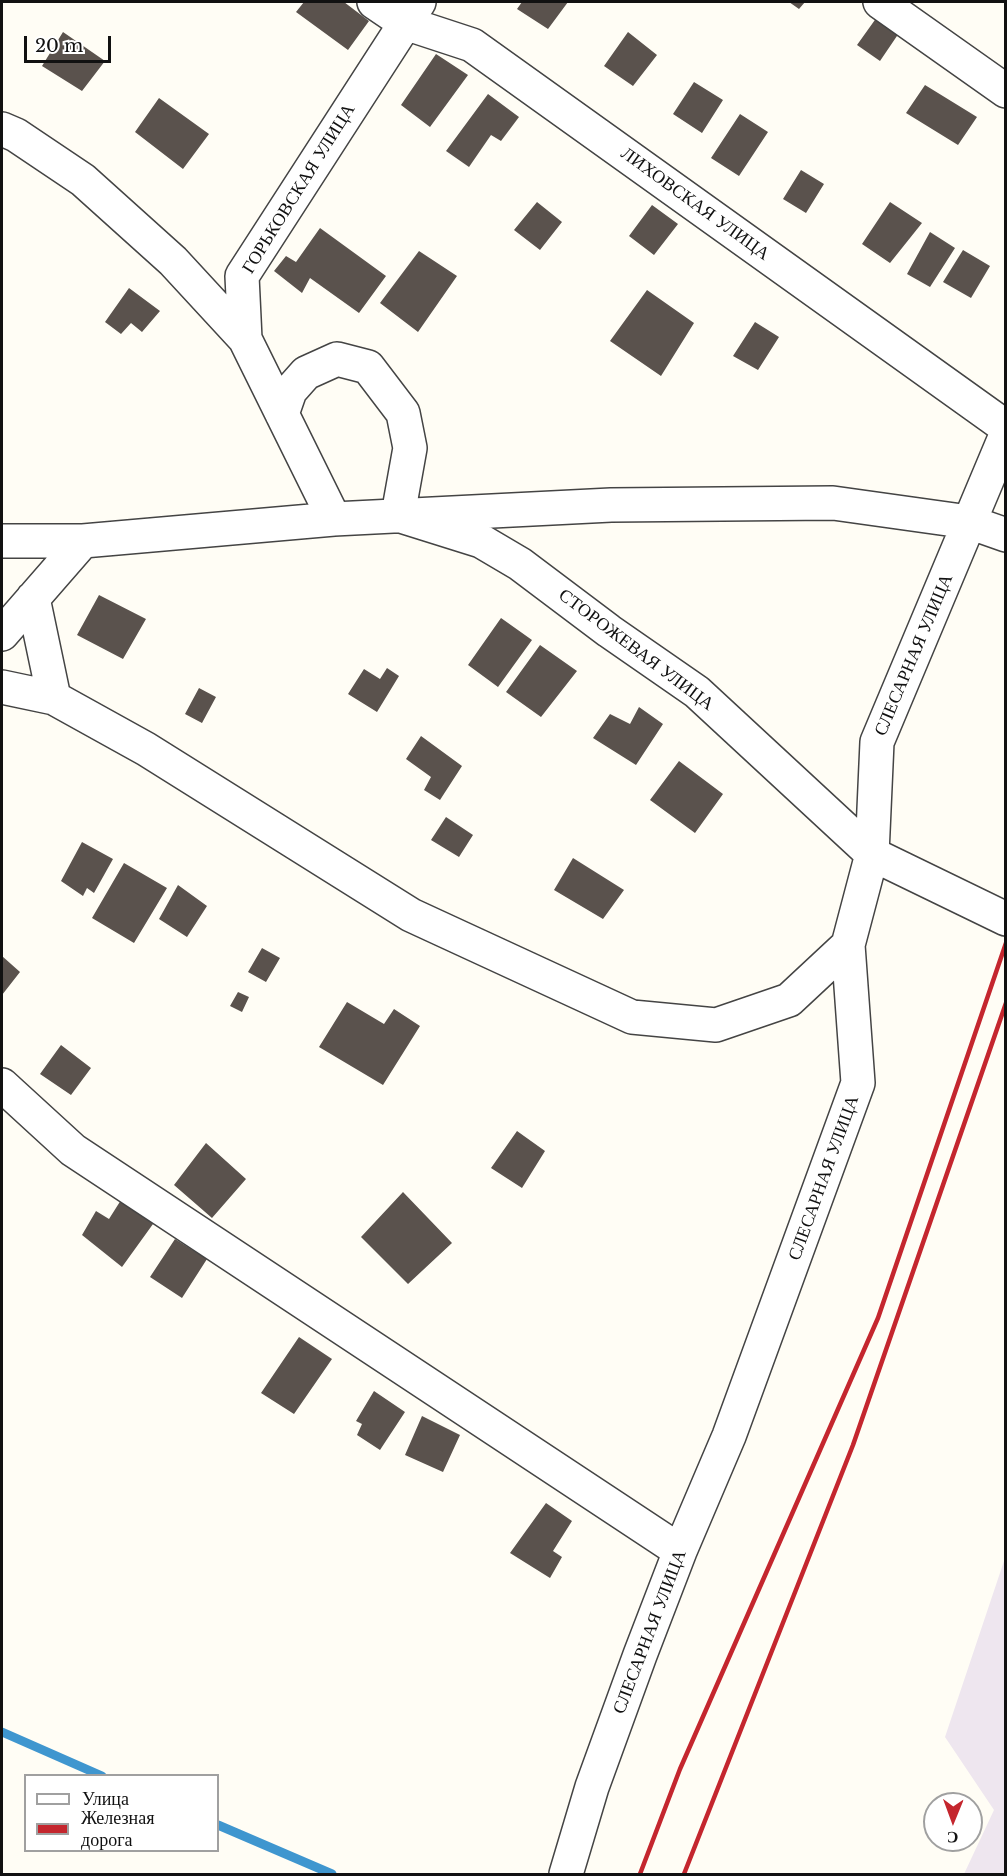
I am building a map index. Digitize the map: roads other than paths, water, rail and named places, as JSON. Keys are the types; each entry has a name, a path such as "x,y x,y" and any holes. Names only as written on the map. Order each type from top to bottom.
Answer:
{"street":[{"name":"ЛИХОВСКАЯ УЛИЦА","path":"374,2 412,12 472,45 1005,427"},
{"path":"880,2 1005,91"},
{"name":"ГОРЬКОВСКАЯ УЛИЦА","path":"334,519 245,339 242,276 412,12"},
{"path":"2,129 16,135 84,180 173,261 245,339"},
{"path":"282,414 290,391 306,373 337,359 368,367 403,413 410,448 399,516"},
{"name":"СЛЕСАРНАЯ УЛИЦА","path":"566,1875 596,1776 680,1551 729,1436 858,1083 848,945 872,854 877,742 1005,435"},
{"path":"2,541 83,541 334,519 611,505 833,503 969,522 1005,535"},
{"name":"СТОРОЖЕВАЯ УЛИЦА","path":"399,516 481,541 520,564 609,631 697,692 872,854 1005,919"},
{"path":"2,634 83,541"},
{"path":"33,598 54,698"},
{"path":"2,687 54,698 146,749 411,915 632,1017 716,1025 789,1000 848,945"},
{"path":"2,1085 73,1150 680,1551"}],"waterway":[{"path":"2,1732 97,1774"},
{"path":"219,1825 332,1874"}],"railway":[{"path":"640,1874 680,1769 878,1318 1006,943"},
{"path":"684,1874 853,1445 1006,1003"}]}
